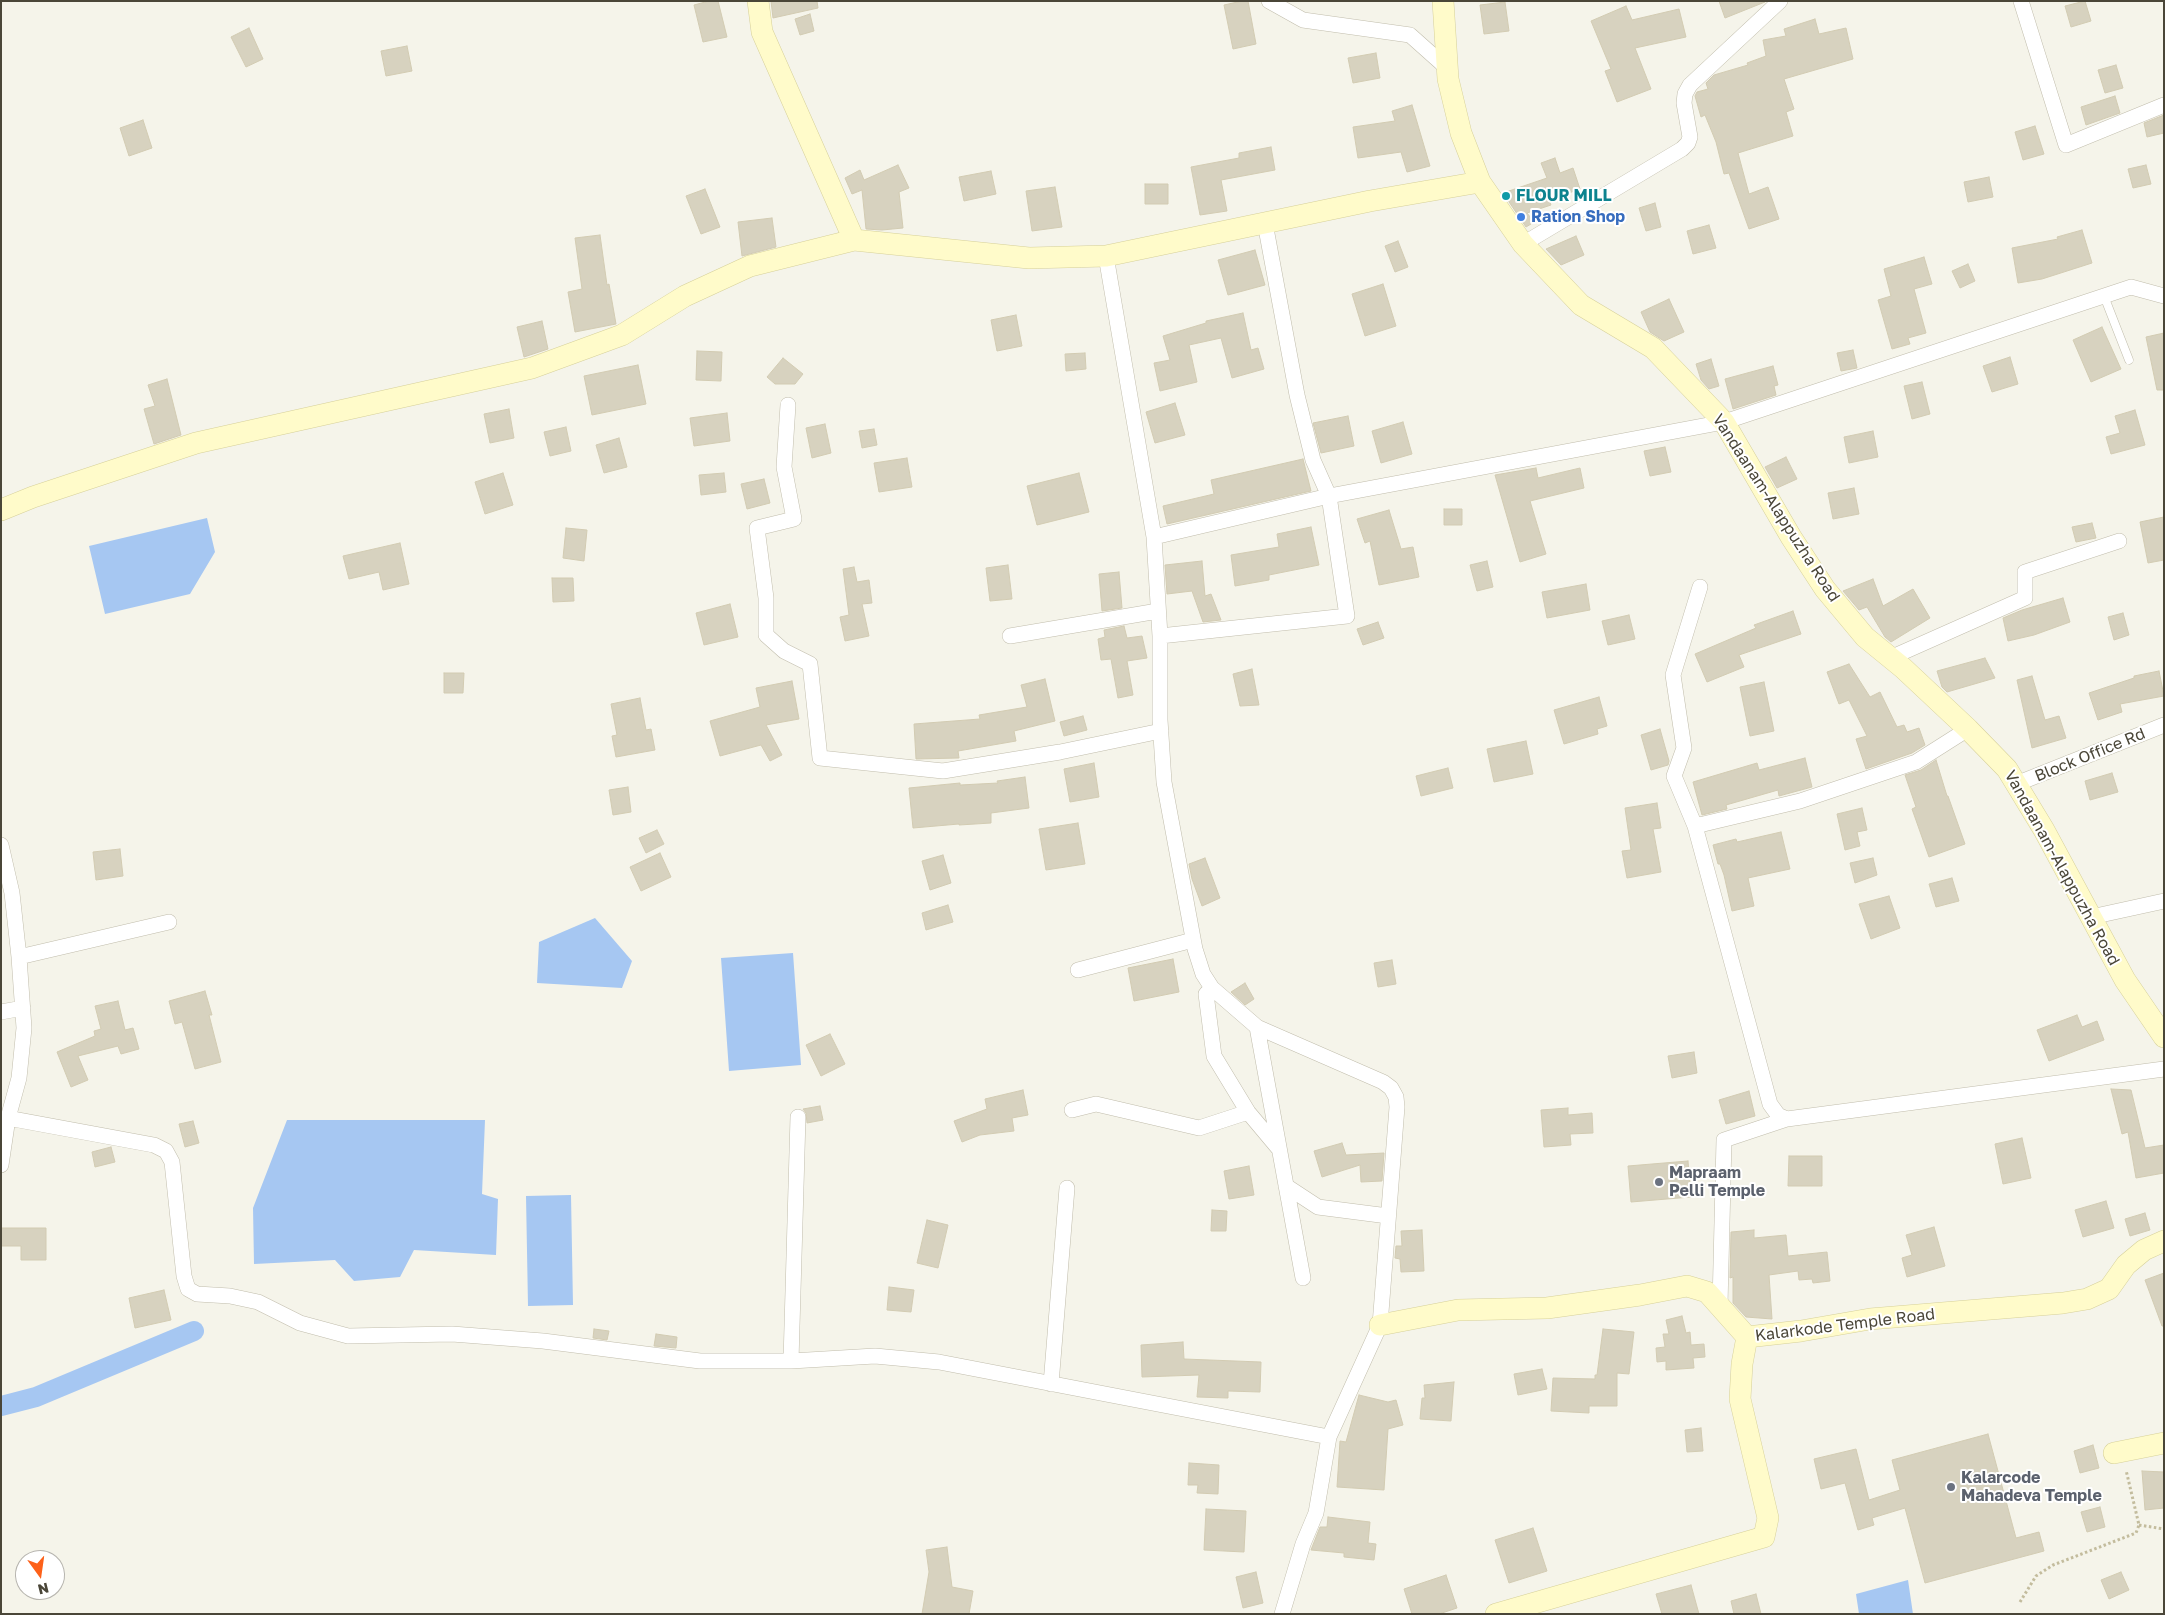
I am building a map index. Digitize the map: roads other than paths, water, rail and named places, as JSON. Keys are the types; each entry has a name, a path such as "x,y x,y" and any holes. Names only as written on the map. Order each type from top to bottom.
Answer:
{"main road":[{"path":"758,1 762,32 854,240"},
{"name":"Vandaanam-Alappuzha Road","path":"1443,1 1448,79 1461,133 1480,182 1523,244 1580,305 1654,348 1724,422 1791,537 1825,589 1865,637 1968,729 2007,769 2125,980 2164,1037"},
{"path":"1,510 33,497 196,443 532,368 622,335 685,296 750,266 854,240 1029,258 1106,256 1370,201 1480,182"},
{"name":"Kalarkode Temple Road","path":"1496,1614 1764,1537 1768,1518 1740,1399 1742,1364 1747,1337 1802,1331 1870,1318 2063,1303 2087,1299 2109,1289 2126,1265 2144,1250 2164,1241"},
{"path":"1380,1325 1458,1310 1547,1308 1640,1295 1687,1286 1707,1292 1747,1337"},
{"path":"2117,1452 2164,1443"}],"street":[{"path":"1269,1 1303,20 1410,34 1447,68"},
{"path":"1523,244 1682,149 1688,143 1690,137 1684,103 1685,94 1690,85 1780,1"},
{"path":"2021,1 2066,145 2164,105"},
{"path":"1160,636 1347,616 1329,496 1313,460 1297,395 1265,223"},
{"path":"1106,256 1154,537 1160,636 1161,731 1164,782 1193,940 1203,974 1212,988 1257,1027 1383,1082 1391,1088 1396,1097 1397,1108 1380,1325 1329,1437 1316,1513 1303,1544 1282,1614"},
{"path":"1154,537 1329,496 1724,422 2131,287 2164,296"},
{"path":"788,405 784,467 794,519 757,528 766,598 766,635 784,651 810,664 820,758 943,771 1060,752 1161,731"},
{"path":"1890,658 2025,598 2025,572 2118,541"},
{"path":"1700,587 1673,675 1684,748 1674,776 1695,826 1770,1104 1778,1115 1786,1119"},
{"path":"1010,636 1158,611"},
{"name":"Block Office Rd","path":"2016,784 2164,725"},
{"path":"1695,826 1800,801 1916,762 1968,729"},
{"path":"1,845 12,893 20,957 24,1028 19,1078 8,1118 1,1165"},
{"path":"2091,917 2164,901"},
{"path":"20,957 168,922"},
{"path":"1078,970 1193,940"},
{"path":"1212,988 1206,994 1214,1056 1248,1112 1280,1150"},
{"path":"1,1012 22,1008"},
{"path":"1257,1027 1303,1278"},
{"path":"1720,1305 1724,1140 1786,1119 2164,1069"},
{"path":"1072,1110 1096,1104 1199,1128 1248,1112"},
{"path":"791,1361 798,1117"},
{"path":"8,1118 154,1144 166,1151 172,1162 184,1276 188,1289 197,1294 230,1296 258,1302 300,1323 348,1336 452,1334 543,1341 700,1360 791,1361 875,1356 939,1362 1329,1437"},
{"path":"1286,1186 1318,1207 1388,1216"},
{"path":"1051,1384 1067,1188"}],"lane":[{"path":"2104,296 2129,360"}],"water":[{"path":"207,518 215,552 190,594 105,614 89,546"},
{"path":"595,918 632,961 622,988 537,983 539,942"},
{"path":"793,953 801,1065 729,1071 721,958"},
{"path":"287,1120 485,1120 482,1194 498,1199 496,1255 414,1250 400,1277 354,1281 335,1260 254,1264 253,1208"},
{"path":"571,1195 573,1305 528,1306 526,1196"},
{"path":"1908,1580 1913,1614 1859,1614 1856,1594"}],"waterway":[{"path":"1,1406 36,1397 194,1331"}],"place":[{"name":"FLOUR MILL","path":"1506,196"},
{"name":"Ration Shop","path":"1521,217"},
{"name":"Mapraam Pelli Temple","path":"1659,1182"},
{"name":"Kalarcode Mahadeva Temple","path":"1951,1487"}]}
